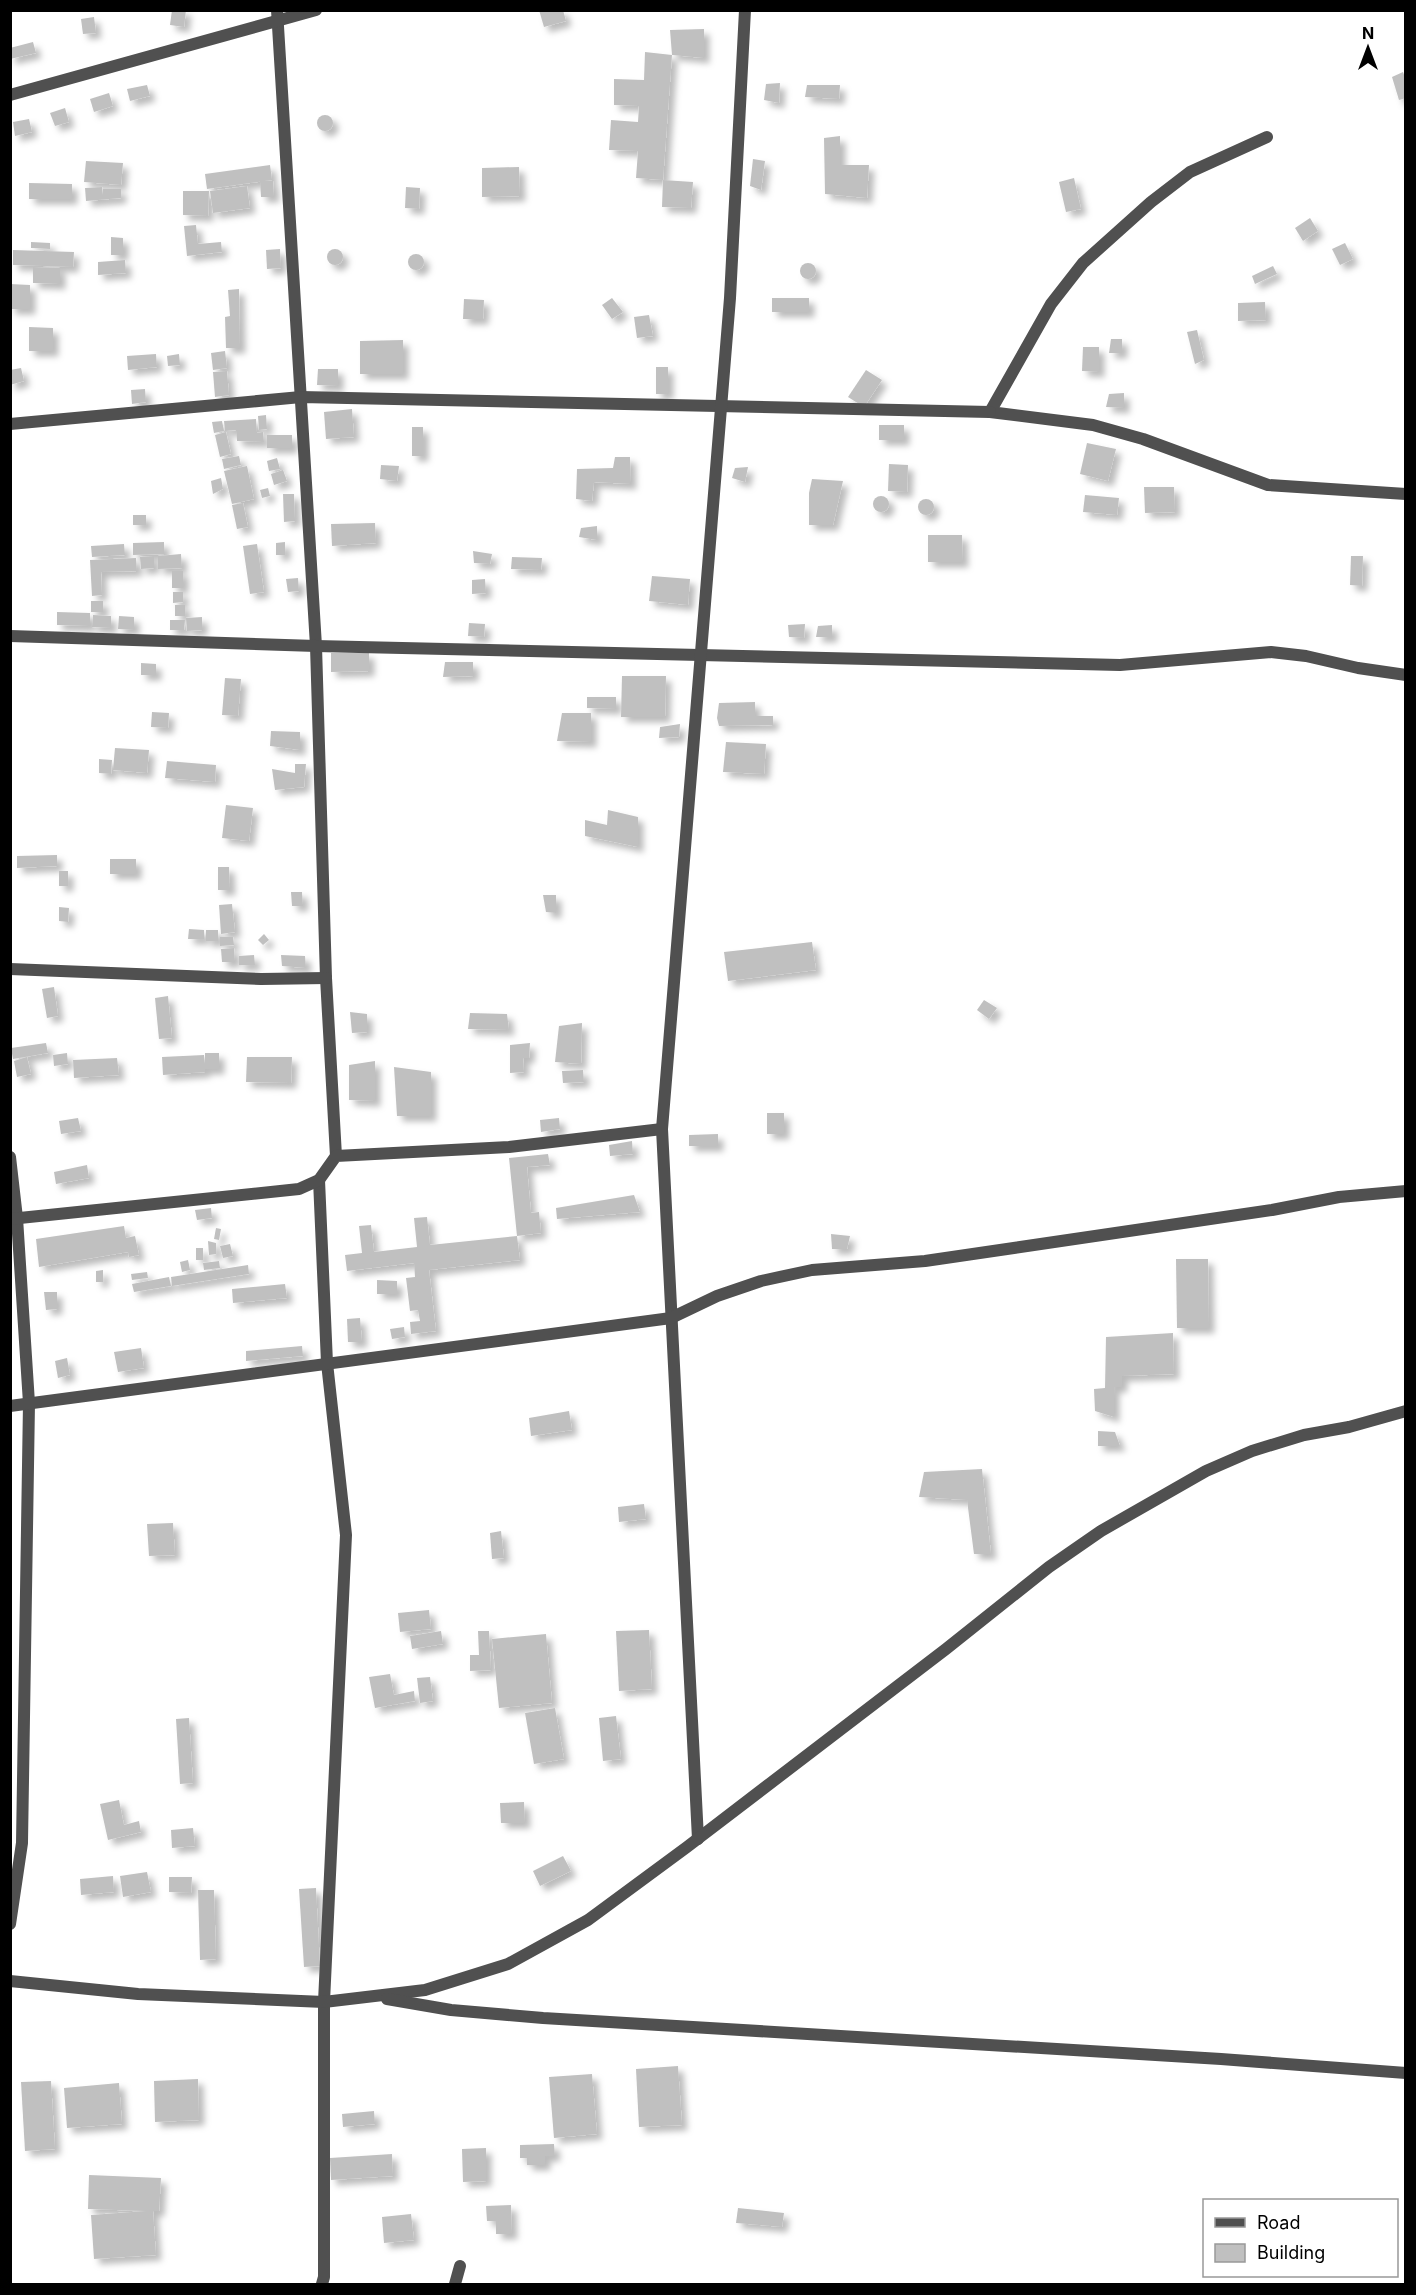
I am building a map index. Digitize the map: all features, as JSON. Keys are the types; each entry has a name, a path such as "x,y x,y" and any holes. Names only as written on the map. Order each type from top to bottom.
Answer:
{"street":[{"path":"10,95 278,16 316,10"},
{"path":"698,1839 662,1129 730,298 745,10"},
{"path":"14,1218 298,1189 319,1180 336,1156 326,978 316,646 278,16"},
{"path":"990,412 1051,304 1083,263 1151,202 1190,172 1267,137"},
{"path":"10,424 301,397 990,412 1093,425 1143,439 1268,485 1406,494"},
{"path":"10,636 316,646 1120,664 1271,652 1306,656 1358,669 1406,675"},
{"path":"10,969 261,979 326,978"},
{"path":"336,1156 508,1147 662,1129"},
{"path":"10,1156 29,1403 22,1843 10,1924"},
{"path":"319,1180 327,1362 346,1535 324,2002 324,2277 322,2284"},
{"path":"10,1406 671,1317 728,1292 761,1281 812,1270 925,1261 1272,1210 1339,1197 1406,1191"},
{"path":"10,1982 138,1994 324,2002 426,1990 508,1964 588,1920 698,1839 1049,1567 1101,1531 1206,1471 1252,1450 1406,1411"},
{"path":"374,1996 451,2010 543,2018 1221,2059 1406,2073"},
{"path":"455,2284 460,2266"}],"building":[{"path":"172,10 186,10 184,27 170,25"},
{"path":"539,10 563,10 566,21 544,27"},
{"path":"94,17 96,33 83,34 81,19"},
{"path":"704,29 704,58 672,55 670,30"},
{"path":"33,42 36,53 10,59 10,48"},
{"path":"645,52 672,55 663,180 636,178 638,151 609,150 611,120 638,122 639,106 614,105 614,79 644,80"},
{"path":"1403,72 1406,80 1406,98 1399,100 1392,77"},
{"path":"780,83 779,103 764,100 766,84"},
{"path":"147,85 150,96 130,101 127,89"},
{"path":"807,85 840,85 839,99 805,97"},
{"path":"109,93 113,106 94,112 90,99"},
{"path":"65,108 69,122 55,126 50,113"},
{"path":"325,115 333,123 325,131 317,123"},
{"path":"29,119 32,132 15,136 13,122"},
{"path":"840,136 840,165 869,165 867,198 825,194 824,138"},
{"path":"753,159 765,161 761,190 750,186"},
{"path":"86,161 123,163 121,185 84,182"},
{"path":"270,165 272,180 207,189 205,174"},
{"path":"519,167 520,196 482,197 482,168"},
{"path":"1074,178 1081,209 1066,212 1059,182"},
{"path":"663,180 693,182 691,208 662,207"},
{"path":"260,181 273,181 274,197 261,197"},
{"path":"29,183 72,184 72,199 29,199"},
{"path":"247,186 250,208 213,213 210,191"},
{"path":"102,187 103,195 103,189 121,189 121,198 86,201 85,188"},
{"path":"406,187 420,188 419,209 405,208"},
{"path":"183,191 209,191 208,216 183,215"},
{"path":"1310,218 1318,231 1303,241 1295,228"},
{"path":"196,225 198,244 221,242 222,252 187,256 184,226"},
{"path":"111,237 123,238 123,255 111,255"},
{"path":"31,242 50,243 50,249 31,248"},
{"path":"1345,243 1353,259 1340,265 1332,249"},
{"path":"280,249 281,268 267,269 266,250"},
{"path":"335,249 343,257 335,265 327,257"},
{"path":"13,250 74,252 73,267 13,265"},
{"path":"416,254 424,262 416,270 408,262"},
{"path":"125,260 126,273 98,275 98,262"},
{"path":"808,263 814,265 816,271 814,277 808,279 802,277 800,271 802,265"},
{"path":"1273,266 1277,274 1255,284 1252,276"},
{"path":"33,267 60,268 60,284 33,283"},
{"path":"10,284 30,285 30,309 10,309"},
{"path":"239,289 240,348 226,348 225,317 230,316 228,290"},
{"path":"612,298 623,312 612,319 602,305"},
{"path":"772,298 809,298 809,312 772,312"},
{"path":"464,299 484,300 483,319 463,319"},
{"path":"1265,302 1266,320 1238,321 1238,303"},
{"path":"649,315 653,336 637,338 634,317"},
{"path":"29,327 53,328 53,351 29,351"},
{"path":"1197,330 1204,360 1195,364 1187,332"},
{"path":"1111,339 1122,339 1122,353 1109,353"},
{"path":"403,340 403,374 360,374 360,341"},
{"path":"1083,347 1099,347 1099,372 1082,371"},
{"path":"225,351 227,368 213,370 211,353"},
{"path":"156,354 157,367 128,370 127,356"},
{"path":"179,354 180,365 168,366 167,356"},
{"path":"656,367 668,367 668,394 656,394"},
{"path":"21,368 24,381 10,385 10,370"},
{"path":"318,369 338,369 338,386 317,385"},
{"path":"866,370 882,380 864,407 848,397"},
{"path":"227,371 229,395 215,397 213,372"},
{"path":"145,389 146,402 132,404 131,390"},
{"path":"1124,393 1124,408 1106,407 1109,394"},
{"path":"352,409 354,437 326,439 324,412"},
{"path":"266,415 267,429 259,430 258,416"},
{"path":"256,419 257,433 263,432 264,442 237,441 236,430 225,431 224,421"},
{"path":"222,421 224,431 214,433 212,422"},
{"path":"879,425 904,425 904,440 879,440"},
{"path":"412,427 423,427 423,456 412,456"},
{"path":"226,432 231,454 220,457 215,435"},
{"path":"267,435 292,435 292,448 267,448"},
{"path":"1087,443 1116,449 1108,481 1080,474"},
{"path":"239,456 241,465 224,469 222,459"},
{"path":"615,457 630,457 631,484 594,482 592,501 576,499 577,469 613,468"},
{"path":"277,458 280,469 269,471 267,461"},
{"path":"889,464 908,465 907,492 888,491"},
{"path":"381,465 399,466 397,481 380,479"},
{"path":"247,466 254,499 232,504 224,471"},
{"path":"748,467 745,482 732,478 735,468"},
{"path":"283,470 287,481 274,485 271,474"},
{"path":"221,478 223,489 213,494 211,481"},
{"path":"812,479 843,481 833,525 809,525 809,493"},
{"path":"1144,487 1174,487 1175,512 1145,513"},
{"path":"268,488 270,496 262,498 260,490"},
{"path":"283,494 294,494 295,521 284,522"},
{"path":"1085,495 1119,498 1117,515 1083,512"},
{"path":"881,496 887,498 889,504 887,510 881,512 875,510 873,504 875,498"},
{"path":"926,499 932,501 934,507 932,513 926,515 920,513 918,507 920,501"},
{"path":"243,503 248,527 237,529 232,505"},
{"path":"133,515 146,515 146,525 133,525"},
{"path":"375,523 376,543 332,546 331,524"},
{"path":"597,526 597,540 579,537 581,528"},
{"path":"928,535 962,535 963,562 928,562"},
{"path":"164,542 164,554 133,555 133,543"},
{"path":"285,542 285,555 276,555 276,543"},
{"path":"124,544 125,555 92,557 91,546"},
{"path":"257,544 264,592 250,594 243,546"},
{"path":"473,551 492,554 490,564 474,563"},
{"path":"181,554 182,568 158,569 158,556"},
{"path":"154,556 154,568 141,569 140,557"},
{"path":"1351,556 1363,556 1362,586 1350,585"},
{"path":"512,557 542,558 541,570 511,569"},
{"path":"136,558 137,571 101,572 102,595 92,596 90,560"},
{"path":"172,571 183,571 183,588 172,588"},
{"path":"652,576 690,579 688,605 649,601"},
{"path":"298,578 299,591 288,592 286,579"},
{"path":"485,579 486,593 472,594 472,580"},
{"path":"173,592 183,592 183,602 173,603"},
{"path":"91,601 103,601 103,612 91,612"},
{"path":"175,605 185,605 185,616 175,616"},
{"path":"57,612 90,613 90,626 57,625"},
{"path":"93,615 111,616 111,628 92,627"},
{"path":"119,616 134,617 134,630 118,629"},
{"path":"202,617 202,630 187,631 186,618"},
{"path":"170,620 185,620 184,630 170,630"},
{"path":"469,623 485,624 484,637 468,636"},
{"path":"805,624 804,638 789,637 788,625"},
{"path":"832,625 832,637 816,637 818,626"},
{"path":"331,653 369,653 369,671 331,672"},
{"path":"445,662 473,662 473,676 443,677"},
{"path":"141,663 156,664 156,675 141,675"},
{"path":"622,676 666,676 665,717 621,717"},
{"path":"225,678 241,679 238,716 222,715"},
{"path":"587,697 616,697 616,709 587,708"},
{"path":"755,702 755,716 773,716 773,725 719,726 717,718 719,703"},
{"path":"152,712 169,713 168,728 151,727"},
{"path":"562,713 591,713 591,742 557,741"},
{"path":"680,724 679,737 659,738 660,727"},
{"path":"271,731 300,732 300,750 270,746"},
{"path":"726,742 766,744 764,774 723,772"},
{"path":"115,748 149,750 147,773 113,770"},
{"path":"99,759 112,760 111,774 99,773"},
{"path":"167,761 216,765 215,782 165,778"},
{"path":"295,764 306,764 304,787 275,790 272,769 295,773"},
{"path":"226,805 253,808 249,841 222,838"},
{"path":"608,810 638,817 638,847 585,836 585,820 607,825"},
{"path":"57,855 57,866 17,868 17,856"},
{"path":"110,859 136,859 136,874 110,874"},
{"path":"218,867 229,867 230,890 218,890"},
{"path":"59,871 68,871 68,886 59,886"},
{"path":"291,892 302,892 303,906 292,906"},
{"path":"543,895 556,895 556,913 546,912"},
{"path":"232,904 235,932 221,934 219,905"},
{"path":"59,907 69,908 68,922 59,921"},
{"path":"189,929 204,930 204,939 188,939"},
{"path":"206,930 218,930 218,941 206,941"},
{"path":"264,934 269,940 263,945 258,940"},
{"path":"220,937 233,937 234,945 220,946"},
{"path":"812,942 816,970 728,981 724,952"},
{"path":"234,948 235,962 222,962 221,949"},
{"path":"254,955 255,965 239,965 239,956"},
{"path":"281,955 305,956 306,968 282,966"},
{"path":"54,987 58,1016 47,1018 42,989"},
{"path":"168,996 172,1038 159,1039 155,998"},
{"path":"984,1000 997,1008 989,1019 977,1010"},
{"path":"350,1012 367,1014 367,1032 352,1033"},
{"path":"470,1013 507,1014 509,1030 468,1029"},
{"path":"582,1023 581,1064 555,1062 559,1026"},
{"path":"46,1043 48,1053 13,1059 11,1048"},
{"path":"530,1043 529,1058 523,1058 524,1072 510,1073 510,1045"},
{"path":"67,1053 68,1064 54,1066 53,1055"},
{"path":"205,1053 219,1053 219,1069 163,1075 162,1057 204,1055 205,1064"},
{"path":"27,1057 31,1074 17,1077 14,1061"},
{"path":"247,1057 292,1057 291,1083 246,1082"},
{"path":"117,1058 119,1075 74,1078 73,1060"},
{"path":"375,1061 375,1101 349,1100 349,1065"},
{"path":"394,1067 431,1072 431,1116 397,1116"},
{"path":"583,1070 584,1082 563,1083 562,1071"},
{"path":"767,1113 784,1113 784,1134 767,1134"},
{"path":"78,1118 81,1131 61,1134 59,1121"},
{"path":"559,1118 560,1129 541,1132 540,1120"},
{"path":"718,1134 718,1146 689,1146 689,1135"},
{"path":"632,1141 633,1154 610,1156 609,1145"},
{"path":"548,1154 550,1165 527,1167 531,1213 539,1212 541,1233 517,1236 509,1158"},
{"path":"87,1165 89,1178 56,1184 54,1172"},
{"path":"634,1195 640,1212 557,1219 556,1208"},
{"path":"211,1208 212,1218 197,1220 195,1210"},
{"path":"427,1217 430,1245 517,1236 520,1260 429,1270 436,1331 411,1334 410,1322 420,1321 418,1310 410,1311 406,1278 415,1277 414,1263 347,1271 345,1255 362,1253 359,1226 371,1225 374,1252 417,1247 414,1218"},
{"path":"124,1226 126,1238 135,1236 139,1255 129,1257 128,1252 39,1267 36,1239"},
{"path":"216,1228 221,1229 219,1240 214,1239"},
{"path":"831,1234 850,1236 847,1249 832,1249"},
{"path":"208,1241 216,1243 216,1254 209,1255"},
{"path":"230,1244 233,1256 223,1258 220,1246"},
{"path":"196,1248 203,1248 203,1260 196,1260"},
{"path":"1176,1259 1208,1259 1209,1328 1177,1328"},
{"path":"188,1260 190,1270 182,1272 180,1262"},
{"path":"219,1261 220,1268 204,1270 203,1263"},
{"path":"248,1265 249,1274 172,1286 171,1277"},
{"path":"103,1270 103,1282 96,1282 96,1271"},
{"path":"147,1272 148,1278 132,1280 131,1274"},
{"path":"169,1277 171,1286 134,1292 132,1284"},
{"path":"377,1280 397,1281 397,1294 377,1294"},
{"path":"285,1284 287,1298 233,1303 232,1289"},
{"path":"44,1292 57,1292 57,1309 46,1310"},
{"path":"360,1318 362,1342 348,1342 347,1319"},
{"path":"404,1327 405,1337 392,1339 390,1329"},
{"path":"1173,1333 1174,1374 1122,1376 1122,1387 1114,1387 1114,1417 1095,1411 1094,1389 1105,1388 1106,1337"},
{"path":"302,1346 303,1356 246,1361 246,1351"},
{"path":"141,1348 144,1368 118,1372 114,1352"},
{"path":"67,1358 70,1375 58,1378 55,1361"},
{"path":"569,1411 572,1430 531,1436 529,1418"},
{"path":"1098,1431 1115,1432 1120,1446 1098,1446"},
{"path":"982,1469 991,1554 974,1554 967,1500 919,1497 924,1472"},
{"path":"644,1504 646,1519 619,1522 618,1507"},
{"path":"173,1523 175,1555 149,1556 147,1524"},
{"path":"501,1531 504,1558 492,1559 490,1533"},
{"path":"429,1610 431,1629 400,1632 398,1613"},
{"path":"649,1630 652,1689 619,1691 616,1631"},
{"path":"441,1631 443,1644 412,1649 410,1636"},
{"path":"478,1631 489,1631 491,1670 470,1671 470,1655 479,1655"},
{"path":"546,1634 552,1703 499,1708 492,1639"},
{"path":"390,1674 394,1695 414,1691 415,1701 375,1708 369,1677"},
{"path":"430,1677 433,1701 420,1703 417,1678"},
{"path":"555,1708 564,1759 534,1764 525,1713"},
{"path":"616,1716 621,1759 603,1761 599,1718"},
{"path":"189,1718 193,1783 180,1784 176,1719"},
{"path":"119,1800 124,1825 139,1821 141,1832 108,1840 100,1804"},
{"path":"524,1802 525,1823 501,1823 500,1803"},
{"path":"193,1828 195,1846 172,1848 171,1830"},
{"path":"563,1856 571,1871 540,1886 533,1871"},
{"path":"147,1872 151,1892 123,1897 120,1876"},
{"path":"113,1876 114,1892 81,1895 80,1879"},
{"path":"169,1877 192,1877 191,1893 169,1892"},
{"path":"316,1888 320,1966 304,1967 299,1889"},
{"path":"198,1890 214,1890 216,1959 200,1960"},
{"path":"678,2066 682,2125 639,2127 636,2069"},
{"path":"592,2074 597,2134 554,2138 549,2077"},
{"path":"198,2079 199,2120 155,2122 154,2081"},
{"path":"51,2081 55,2149 25,2151 21,2082"},
{"path":"119,2083 122,2124 67,2128 64,2088"},
{"path":"374,2111 375,2124 343,2127 342,2114"},
{"path":"554,2144 555,2156 545,2156 545,2165 527,2165 527,2158 520,2158 520,2145"},
{"path":"486,2148 486,2181 463,2182 462,2149"},
{"path":"392,2154 393,2176 331,2180 330,2158"},
{"path":"89,2175 161,2178 159,2211 153,2211 156,2255 94,2259 91,2215 146,2211 88,2209"},
{"path":"511,2205 512,2234 496,2234 496,2221 487,2221 486,2206"},
{"path":"738,2208 784,2213 782,2227 736,2223"},
{"path":"411,2214 414,2240 384,2243 382,2217"}]}
